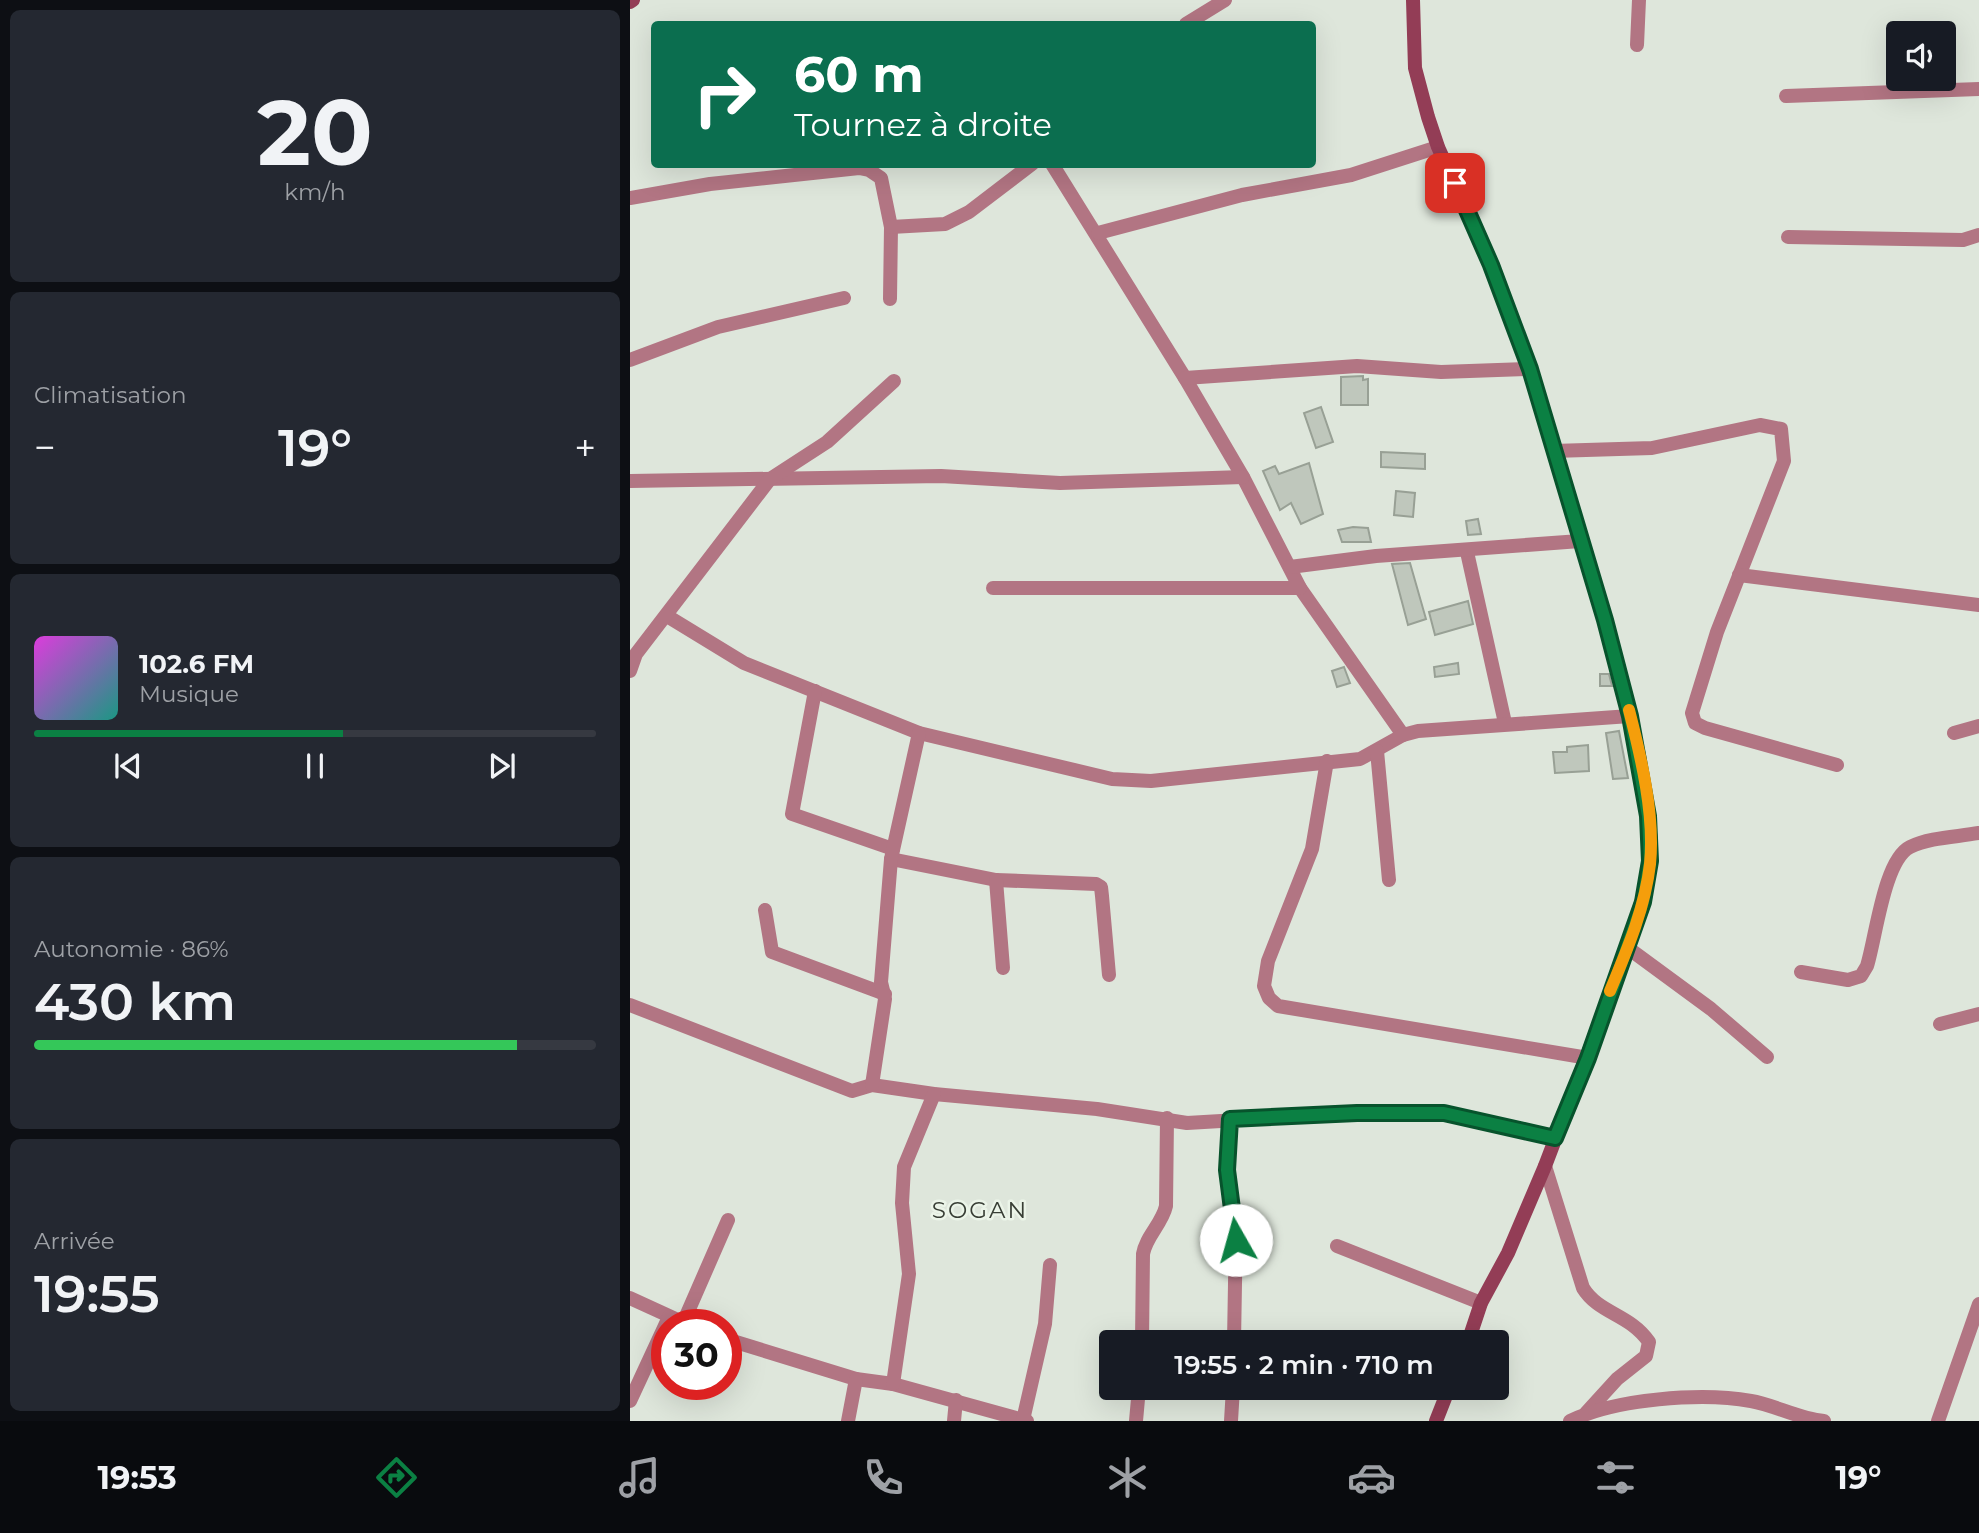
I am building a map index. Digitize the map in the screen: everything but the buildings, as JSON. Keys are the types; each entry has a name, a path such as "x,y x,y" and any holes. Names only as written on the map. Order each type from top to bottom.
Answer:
{"street":[{"path":"1191,21 1224,0"},
{"path":"1413,0 1415,68 1438,146 1491,265 1530,369 1605,620 1630,716 1651,840 1647,882 1628,948 1605,1002 1588,1058 1545,1166 1472,1330"},
{"path":"1636,45 1639,0"},
{"path":"1786,96 1979,89"},
{"path":"1098,233 1242,195 1351,175 1438,146"},
{"path":"630,198 710,184 859,168 869,170 881,178 891,227 890,299"},
{"path":"891,227 945,224 970,212 1027,168"},
{"path":"1055,168 1098,233 1243,477 1300,588 1403,735"},
{"path":"1788,237 1963,240 1979,235"},
{"path":"630,360 718,327 844,298"},
{"path":"1185,378 1357,366 1441,372 1530,369"},
{"path":"630,671 633,653 667,617 698,569 770,479 827,442 894,381"},
{"path":"1553,452 1652,448 1759,425 1781,429 1784,461 1739,575 1692,713 1695,723 1837,765"},
{"path":"630,481 941,476 1060,483 1243,477"},
{"path":"1290,567 1376,556 1467,552 1580,541"},
{"path":"1467,552 1505,723"},
{"path":"1739,575 1979,605"},
{"path":"993,588 1300,588"},
{"path":"667,617 744,663 919,733 1077,772 1131,781 1360,759 1403,735 1429,729 1630,716"},
{"path":"815,691 792,814 892,854 996,880 1096,884 1101,887 1109,975"},
{"path":"1954,733 1979,726"},
{"path":"872,1084 885,994 881,972 892,854 919,733"},
{"path":"1377,751 1389,880"},
{"path":"1327,761 1312,849 1268,961 1264,986 1269,998 1278,1006 1588,1058"},
{"path":"1801,972 1848,980 1861,976 1870,955 1884,895 1897,859 1909,847 1979,833"},
{"path":"996,880 1003,968"},
{"path":"765,910 772,953 885,994"},
{"path":"1628,948 1711,1009 1767,1057"},
{"path":"630,1005 852,1091 872,1084 934,1094 1097,1108 1187,1123 1357,1113 1444,1113 1555,1138"},
{"path":"1940,1024 1979,1014"},
{"path":"893,1384 909,1274 902,1203 904,1167 934,1094"},
{"path":"1142,1330 1143,1254 1145,1245 1164,1216 1166,1206 1167,1118"},
{"path":"1230,1119 1227,1170 1236,1225 1234,1330"},
{"path":"1545,1166 1583,1288 1594,1302 1638,1325 1649,1342 1646,1356 1617,1380 1586,1413"},
{"path":"686,1309 728,1220"},
{"path":"1337,1246 1482,1304"},
{"path":"742,1345 856,1379 893,1384 1025,1420 1045,1324 1050,1265"},
{"path":"630,1298 654,1309"},
{"path":"1938,1421 1979,1304"},
{"path":"630,1401 651,1367"},
{"path":"848,1421 856,1379"},
{"path":"1570,1421 1586,1413 1671,1398 1716,1396 1753,1401 1824,1421"},
{"path":"954,1421 956,1400"},
{"path":"1136,1421 1138,1400"},
{"path":"1231,1421 1232,1400"},
{"path":"1436,1421 1441,1400"}],"slow traffic":[{"path":"1610,991 1643,902 1650,861 1648,816 1629,710"}],"district":[{"name":"SOGAN","path":"980,1210"}],"route":[{"path":"1236,1240 1227,1170 1230,1119 1357,1113 1444,1113 1555,1138 1588,1058 1605,1002 1628,948 1643,902 1650,861 1648,816 1639,756 1605,620 1530,369 1491,265 1455,183"}]}
